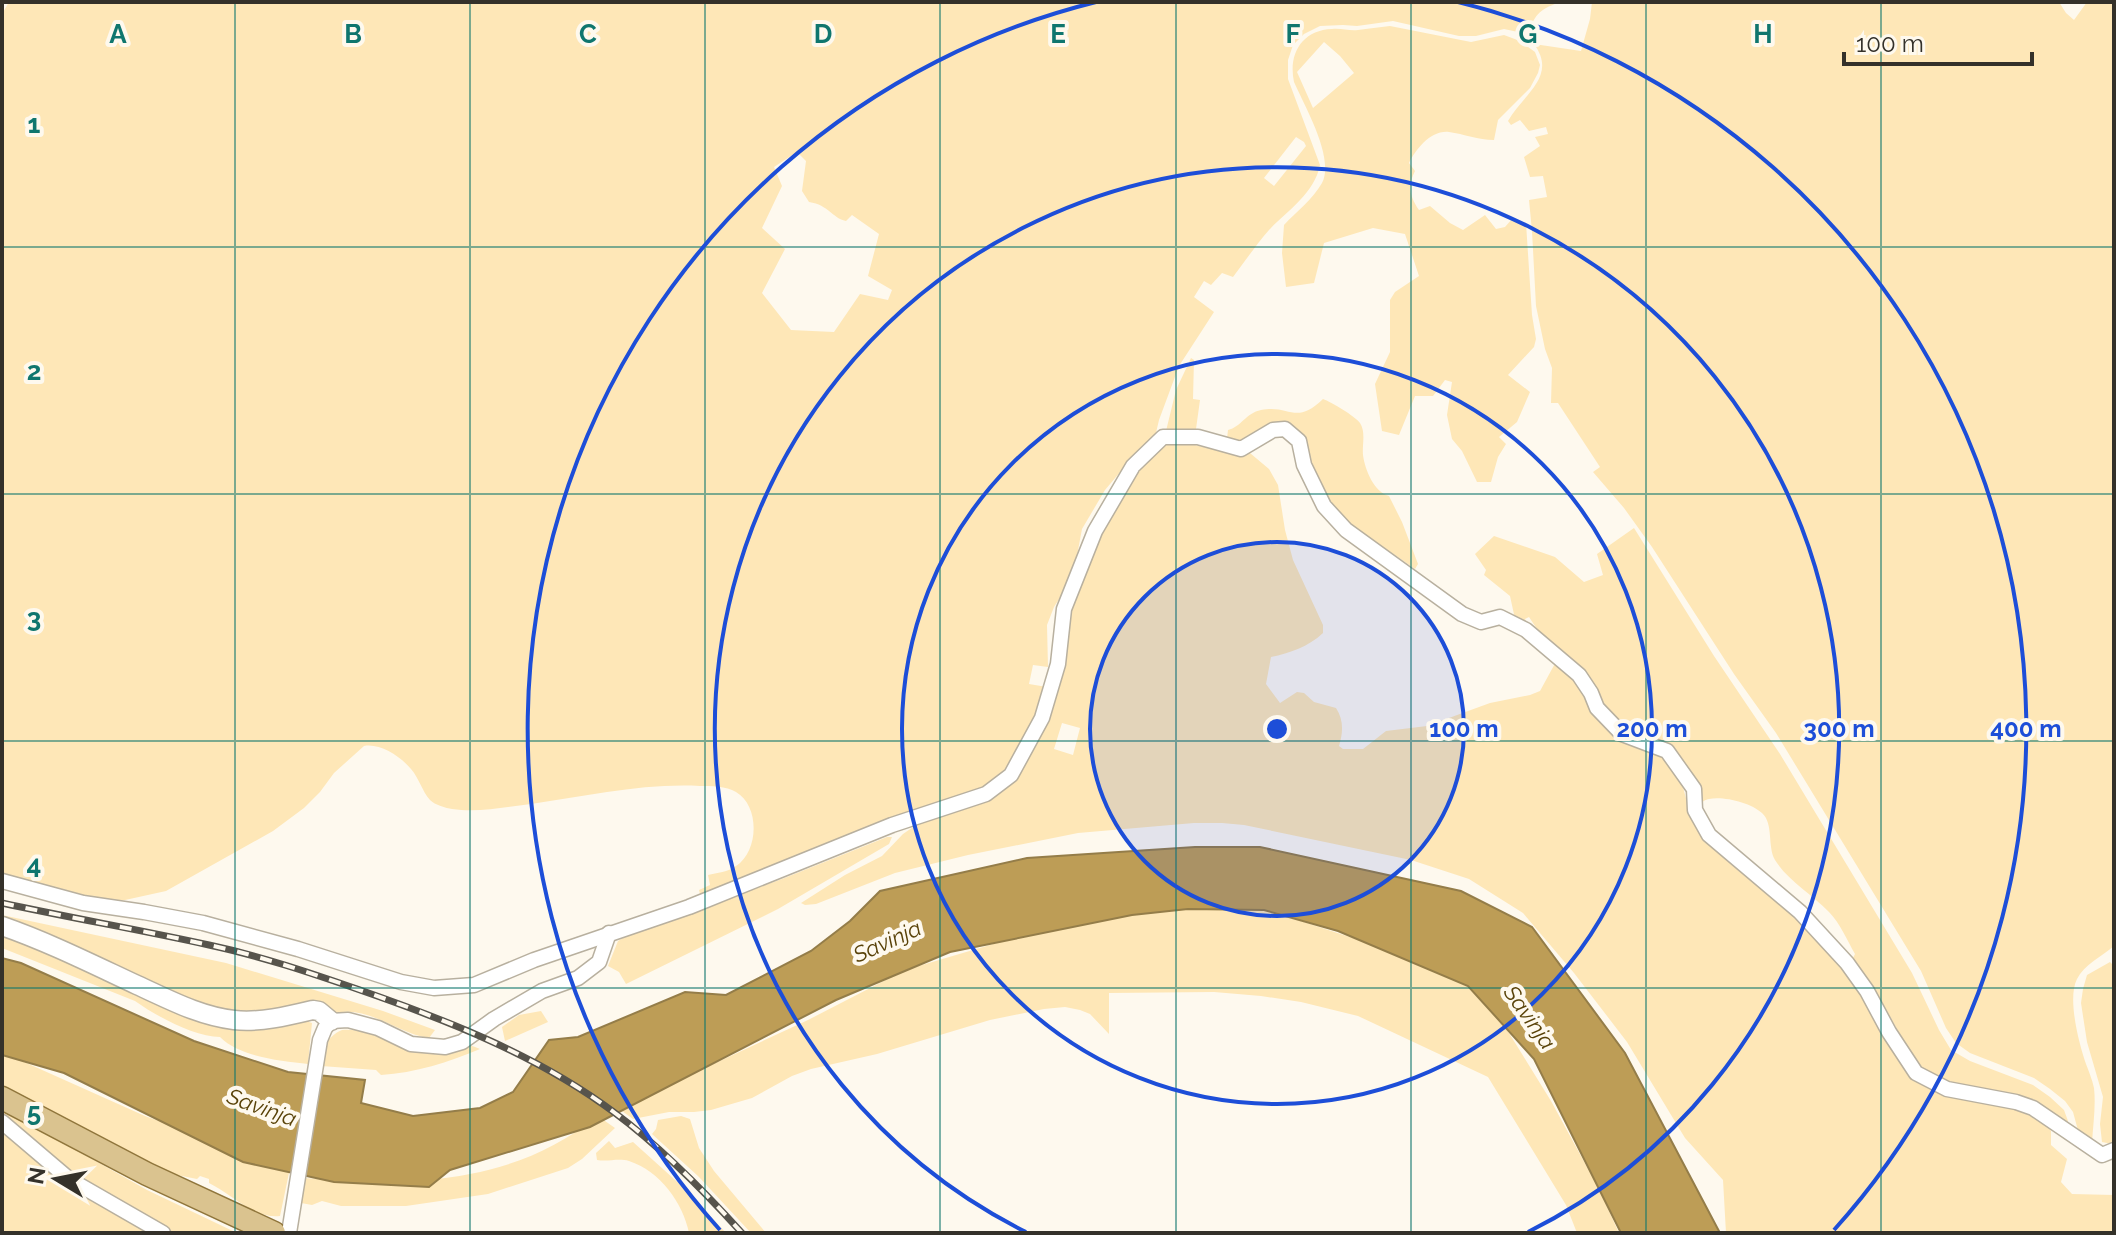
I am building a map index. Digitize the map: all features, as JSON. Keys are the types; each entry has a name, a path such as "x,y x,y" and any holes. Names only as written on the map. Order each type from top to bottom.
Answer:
{"main road":[{"path":"2,1098 147,1174 274,1233"}],"street":[{"path":"2,881 83,903 203,923 401,982 434,988 474,985 534,960 689,907 892,825 986,794 1011,775 1042,718 1058,664 1064,609 1095,531 1133,466 1163,437 1198,437 1241,449 1273,430 1285,429 1299,441 1304,465 1324,506 1346,530 1462,614 1481,622 1500,617 1526,630 1579,675 1597,708 1622,734 1667,751 1694,789 1695,810 1709,835 1800,912 1847,963 1916,1073 1947,1089 2033,1108 2102,1155 2114,1150"},
{"path":"2,926 210,1016 237,1021 313,1010 331,1021 348,1020 378,1028 411,1044 445,1047 462,1042 542,991 578,978 599,962 609,933"},
{"path":"289,1233 320,1040 331,1021"},
{"path":"2,1122 69,1179 163,1233"}],"shaded area":[{"path":"9,2 1560,2 1538,14 1525,37 1504,29 1476,36 1459,36 1393,21 1357,26 1320,26 1304,34 1293,45 1288,60 1288,79 1320,165 1317,175 1306,193 1269,230 1233,277 1222,273 1211,285 1204,281 1194,297 1214,312 1179,366 1155,437 1143,445 1105,490 1082,529 1073,577 1054,607 1047,625 1048,667 1033,665 1029,684 1047,687 1039,715 1018,753 990,786 700,894 699,890 710,885 708,875 736,866 749,850 753,818 744,799 732,790 714,786 658,786 492,809 452,809 430,800 414,773 396,755 377,746 364,746 334,773 304,808 273,831 166,891 116,902 88,899 2,877 2,14","holes":["1296,137 1306,146 1274,186 1264,178","797,152 806,161 802,191 809,202 846,221 852,215 879,234 868,276 892,290 888,300 860,294 834,332 791,330 762,293 785,249 762,228 782,186 774,167"]},
{"path":"1592,2 2059,2 2074,20 2087,2 2114,2 2114,946 2080,974 2073,997 2077,1033 2094,1088 2092,1143 2079,1134 2073,1112 2050,1089 2034,1078 1970,1053 1956,1043 1946,1028 1921,971 1776,733 1652,547 1593,472 1600,467 1558,403 1551,403 1552,368 1536,306 1529,200 1547,197 1543,176 1530,177 1524,157 1540,146 1535,137 1548,134 1546,127 1529,131 1520,120 1511,125 1508,121 1540,76 1542,66 1534,44 1581,51"},
{"path":"1390,26 1471,42 1504,35 1520,41 1535,52 1540,65 1530,88 1498,120 1494,140 1442,132 1425,142 1409,163 1415,171 1411,191 1419,210 1430,206 1463,230 1485,215 1496,229 1505,227 1512,219 1526,223 1536,339 1534,347 1508,375 1530,392 1517,422 1499,437 1506,444 1498,457 1491,482 1477,482 1462,451 1452,439 1447,415 1452,382 1445,380 1433,396 1415,396 1399,435 1382,431 1375,384 1390,352 1390,300 1395,292 1419,276 1405,234 1373,228 1324,243 1314,283 1286,287 1282,253 1284,225 1314,194 1325,173 1325,160 1317,132 1294,82 1295,53 1305,39 1322,30","holes":["1324,42 1354,73 1313,108 1297,72"]},
{"path":"1191,358 1194,360 1193,399 1200,400 1196,429 1166,431 1176,390"},
{"path":"1323,399 1360,423 1368,474 1379,490 1389,496 1402,522 1418,564 1415,569 1378,545 1364,542 1334,510 1304,446 1294,432 1238,441 1227,439 1228,430 1256,412 1271,409 1299,413"},
{"path":"1195,439 1195,445 1216,450 1220,446 1244,448 1269,469 1278,485 1293,560 1323,625 1323,633 1311,642 1271,657 1266,684 1280,703 1297,692 1304,693 1314,702 1336,708 1342,727 1339,746 1343,749 1363,749 1386,731 1427,726 1490,703 1540,691 1558,658 1602,719 1666,757 1680,776 1691,817 1698,830 1715,850 1820,938 1863,991 1912,1074 2016,1107 2044,1121 2051,1131 2051,1145 2067,1159 2061,1182 2072,1194 2114,1195 2114,1233 1726,1233 1723,1180 1685,1138 1627,1042 1574,973 1523,913 1469,879 1411,860 1244,825 1194,823 1078,833 968,855 895,873 816,904 801,903 882,856 903,834 919,823 1013,777 1031,753 1055,701 1059,665 1056,644 1092,530 1126,480 1164,444","holes":["1062,723 1080,728 1073,755 1054,749"]},
{"path":"1634,528 1780,754 1912,973 1951,1050 1970,1061 2033,1085 2064,1110 2066,1123 1935,1079 1917,1065 1873,986 1852,960 1855,954 1837,921 1775,860 1768,823 1762,813 1729,799 1708,799 1698,804 1688,769 1678,754 1664,745 1633,734 1614,719 1580,667 1539,632 1529,617 1525,619 1527,623 1515,619 1510,596 1484,575 1486,570 1475,554 1494,536 1555,557 1584,582 1603,575 1597,554"},
{"path":"892,837 889,844 778,909 626,984 619,972 608,966 618,941 631,933 782,879"},
{"path":"1239,907 1270,911 1399,953 1474,989 1496,1012 1551,1101 1619,1233 1577,1233 1566,1205 1488,1077 1358,1016 1261,996 1214,992 1109,993 1109,1034 1090,1014 1080,1010 1065,1007 1044,1009 990,1020 877,1054 811,1069 752,1098 711,1110 669,1112 633,1119 622,1111 653,1092 808,1020 905,970 1110,913"},
{"path":"2,915 226,963 435,1030 429,1038 417,1035 360,1013 336,1013 315,1000 299,1007 227,1015 2,923"},
{"path":"2,928 178,1008 309,1018 312,1023 308,1064 249,1054 220,1037 188,1030 135,1001 2,948"},
{"path":"2110,962 2114,966 2112,1144 2102,1142 2103,1097 2087,1042 2081,1003 2087,975"},
{"path":"541,1011 548,1022 505,1041 502,1027 519,1015"},
{"path":"342,1030 367,1033 404,1046 460,1044 480,1049 432,1066 394,1074 381,1075 376,1070 321,1066 326,1044"},
{"path":"2,1052 145,1116 290,1168 280,1216 252,1210 209,1183 209,1179 172,1174 2,1086"},
{"path":"2,1108 147,1190 237,1233 171,1233 95,1190 35,1141 22,1136 2,1119"},
{"path":"598,1116 615,1128 582,1159 568,1168 488,1194 406,1206 341,1206 322,1201 312,1205 301,1203 304,1178 395,1184 474,1173 538,1153"},
{"path":"681,1116 690,1119 699,1148 714,1171 766,1233 751,1233 699,1177 652,1134 658,1120"},
{"path":"2,1130 151,1233 2,1233"},
{"path":"609,1141 615,1148 633,1142 684,1188 726,1233 689,1233 676,1200 651,1172 629,1161 597,1160 596,1153"}],"water":[{"name":"Savinja","path":"1195,847 1260,847 1461,891 1532,927 1625,1053 1720,1233 1621,1233 1534,1059 1468,986 1338,931 1264,910 1188,909 1132,915 950,952 836,1000 590,1127 450,1170 429,1187 334,1182 243,1162 64,1073 2,1055 2,958 21,963 194,1041 288,1072 365,1080 361,1103 413,1116 480,1108 513,1092 549,1040 578,1037 685,992 726,995 811,951 850,921 880,891 1027,858"}],"railway":[{"path":"2,903 228,949 267,960 393,1002 492,1042 556,1074 615,1113 682,1170 742,1233"}]}
